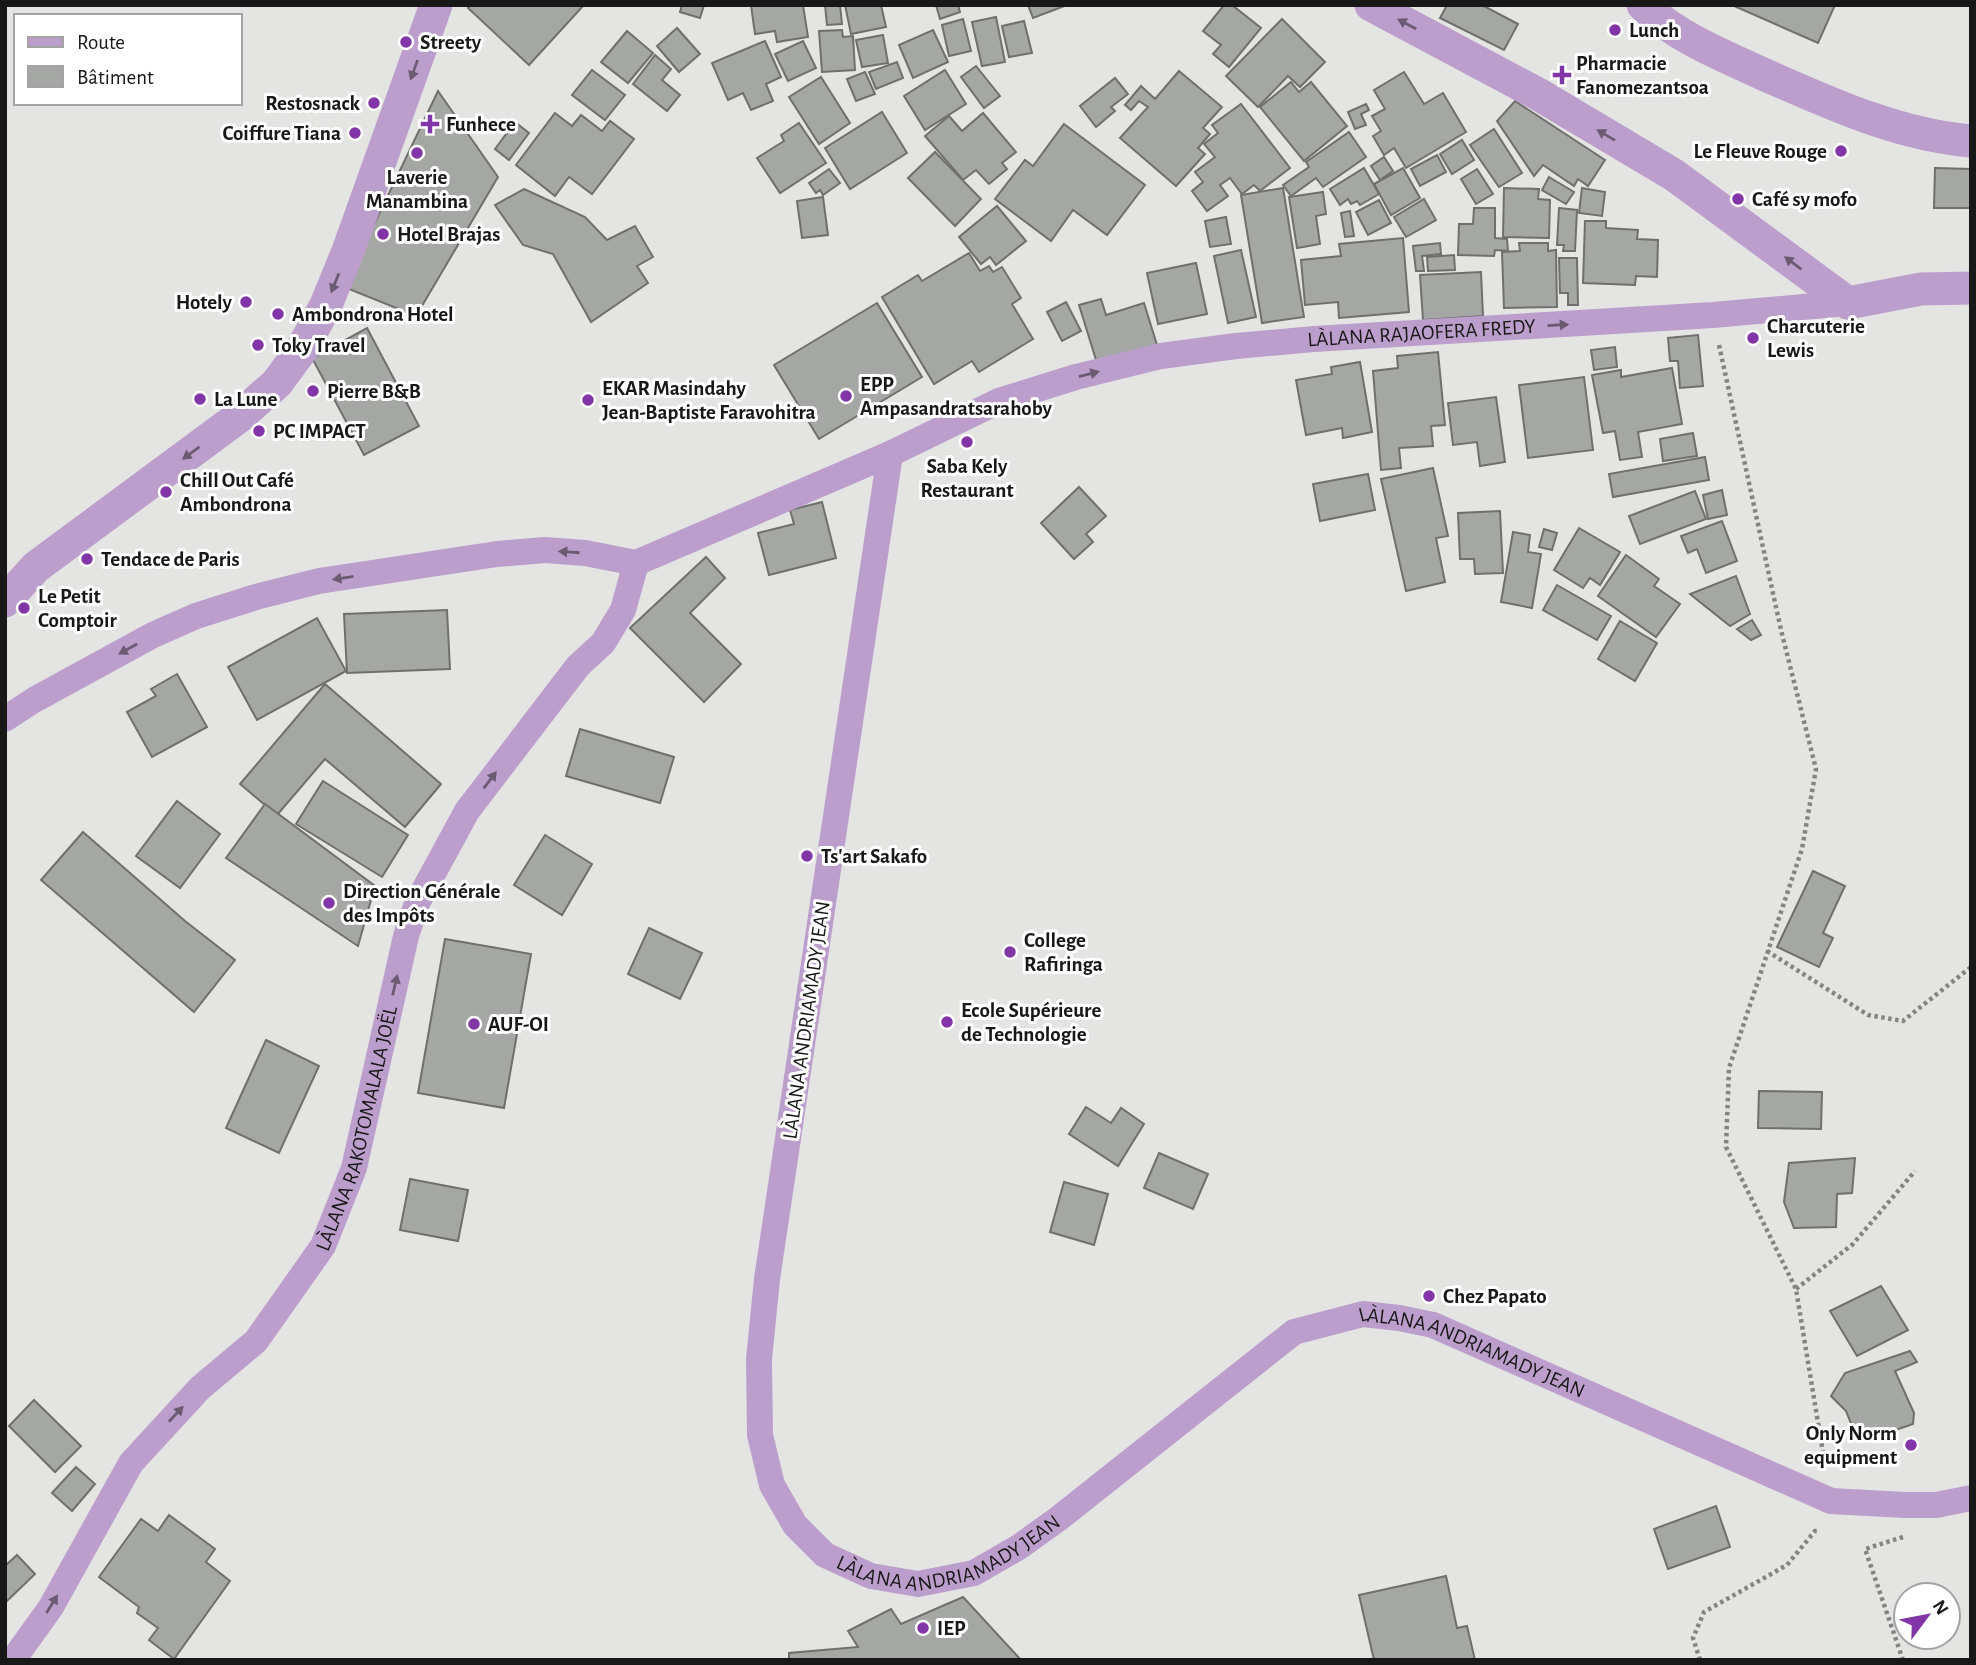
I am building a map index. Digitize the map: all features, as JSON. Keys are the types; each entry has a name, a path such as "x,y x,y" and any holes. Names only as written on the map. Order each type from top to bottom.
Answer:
{"street":[{"path":"5,601 36,567 240,416 277,383 302,349 326,304 348,251 436,5"},
{"path":"1371,5 1538,94 1674,175 1848,303 1921,289 1971,288"},
{"path":"1643,5 1694,42 1839,108 1941,139 1971,141"},
{"name":"LÀLANA RAJAOFERA FREDY","path":"636,564 890,454 999,401 1076,377 1161,356 1314,339 1713,316 1848,303 1971,305"},
{"name":"LÀLANA ANDRIAMADY JEAN","path":"890,454 767,1279 759,1359 760,1435 772,1485 795,1525 825,1555 871,1576 918,1584 974,1573 1019,1547 1058,1519 1294,1332 1363,1314 1433,1325 1831,1501 1906,1506 1936,1505 1971,1498"},
{"path":"5,719 34,700 153,635 196,616 307,584 497,554 545,550 586,553 636,564"},
{"name":"LÀLANA RAKOTOMALALA JOËL","path":"13,1660 51,1607 131,1463 200,1388 256,1340 323,1246 354,1168 406,936 417,903 467,811 578,666 603,643 623,610 636,564"}],"path":[{"path":"1713,316 1781,630 1816,768 1802,849 1729,1068 1726,1147 1796,1289 1831,1501"},
{"path":"1767,951 1868,1015 1903,1021 1971,967"},
{"path":"1796,1289 1853,1244 1915,1171"},
{"path":"1700,1660 1693,1638 1704,1612 1787,1565 1815,1531 1827,1531"},
{"path":"1878,1535 1903,1537 1865,1549 1903,1660"}],"building":[{"path":"471,5 583,6 529,65 468,8"},
{"path":"682,5 704,5 700,18 680,12"},
{"path":"751,5 803,5 808,37 777,42 775,31 755,34"},
{"path":"825,5 840,5 842,24 827,25"},
{"path":"845,5 881,5 886,27 851,34"},
{"path":"936,5 958,5 960,12 940,19"},
{"path":"1028,5 1067,5 1033,18"},
{"path":"1224,5 1232,5 1261,28 1229,67 1213,54 1221,45 1203,31"},
{"path":"1447,5 1482,5 1518,24 1504,50 1440,18"},
{"path":"1732,5 1835,5 1818,43"},
{"path":"996,17 1005,62 982,66 972,22"},
{"path":"963,19 971,51 949,56 942,25"},
{"path":"1282,19 1325,62 1300,87 1288,76 1258,107 1226,76"},
{"path":"1024,21 1032,53 1009,57 1002,26"},
{"path":"677,28 700,54 679,72 657,46"},
{"path":"842,30 843,37 853,36 855,70 822,72 819,31"},
{"path":"933,30 948,62 913,78 899,45"},
{"path":"627,31 653,53 628,83 601,62"},
{"path":"883,35 888,63 862,67 856,40"},
{"path":"765,41 781,77 766,84 773,101 751,110 743,93 728,100 712,63"},
{"path":"803,41 816,68 788,81 775,54"},
{"path":"655,55 671,69 662,80 680,95 667,111 633,84"},
{"path":"897,62 903,78 876,89 869,72"},
{"path":"976,66 1000,96 984,108 961,77"},
{"path":"592,70 625,95 605,120 572,95"},
{"path":"945,70 966,104 925,130 904,96"},
{"path":"1179,71 1222,107 1203,128 1210,134 1198,148 1205,154 1176,186 1120,138 1148,107 1139,101 1131,110 1125,105 1141,86 1155,99"},
{"path":"865,72 875,94 856,101 847,79"},
{"path":"1404,72 1424,104 1443,93 1466,132 1406,168 1394,148 1384,155 1373,136 1381,131 1372,116 1385,109 1374,90"},
{"path":"821,77 850,123 819,144 789,97"},
{"path":"1115,78 1128,94 1111,107 1115,111 1096,127 1080,106"},
{"path":"1291,82 1299,92 1311,82 1347,126 1304,161 1260,107"},
{"path":"438,91 498,177 416,316 344,287"},
{"path":"1515,101 1605,160 1588,186 1578,179 1574,186 1543,165 1534,176 1497,121"},
{"path":"1241,104 1290,168 1260,191 1254,185 1242,194 1230,178 1220,185 1228,196 1207,211 1192,191 1203,182 1195,172 1215,157 1204,144 1218,133 1212,125"},
{"path":"1366,104 1369,110 1361,114 1366,125 1355,129 1348,112"},
{"path":"882,112 907,153 850,189 825,148"},
{"path":"555,113 572,126 581,115 602,131 610,121 634,139 592,194 569,177 555,196 516,165"},
{"path":"983,113 1016,152 1002,163 1007,169 989,184 976,170 963,180 925,136 949,116 962,131"},
{"path":"515,122 529,133 509,160 495,149"},
{"path":"799,123 826,163 780,193 757,158 784,141 781,135"},
{"path":"1064,124 1145,185 1107,235 1073,210 1051,241 995,199 1025,160 1033,166"},
{"path":"1494,129 1522,173 1499,187 1470,145"},
{"path":"1349,132 1366,157 1323,187 1316,178 1291,196 1283,185 1309,167 1306,162"},
{"path":"1462,140 1474,160 1452,174 1440,154"},
{"path":"935,152 981,199 955,226 908,178"},
{"path":"1437,155 1446,172 1420,186 1411,169"},
{"path":"1384,157 1393,171 1380,180 1371,166"},
{"path":"1364,168 1379,194 1360,205 1357,201 1351,204 1348,199 1340,205 1330,189"},
{"path":"1403,168 1420,198 1391,215 1374,184"},
{"path":"1935,168 1971,169 1971,208 1934,208"},
{"path":"829,169 840,183 823,195 820,190 816,193 809,183"},
{"path":"1477,169 1493,194 1476,204 1461,179"},
{"path":"1549,177 1574,192 1566,204 1542,190"},
{"path":"1283,188 1304,317 1262,323 1241,195"},
{"path":"1504,188 1539,189 1538,199 1550,200 1549,238 1503,237"},
{"path":"1582,188 1605,192 1602,216 1579,213"},
{"path":"524,189 585,217 607,240 635,226 653,257 637,266 648,283 591,322 553,254 523,245 495,205"},
{"path":"1323,192 1326,214 1316,216 1320,244 1297,248 1289,197"},
{"path":"823,197 828,235 802,238 797,201"},
{"path":"1424,199 1436,220 1406,237 1394,217"},
{"path":"1379,200 1391,223 1368,235 1356,212"},
{"path":"997,206 1026,241 996,265 990,257 981,264 959,237"},
{"path":"1474,208 1495,208 1495,238 1507,239 1508,251 1495,250 1494,256 1458,255 1459,224 1473,224"},
{"path":"1559,208 1577,210 1575,251 1563,251 1564,245 1557,245"},
{"path":"1350,211 1354,236 1345,237 1341,213"},
{"path":"1226,217 1231,244 1210,247 1205,221"},
{"path":"1585,221 1606,221 1606,228 1638,230 1637,239 1658,240 1657,277 1636,276 1635,285 1583,283"},
{"path":"1403,238 1409,312 1339,318 1338,302 1305,305 1301,260 1341,256 1339,244"},
{"path":"1440,243 1441,254 1422,256 1424,271 1416,271 1413,246"},
{"path":"1519,243 1548,243 1548,251 1556,250 1557,307 1504,308 1502,252 1520,251"},
{"path":"1241,250 1256,317 1228,323 1214,256"},
{"path":"969,253 980,271 989,266 993,272 1002,267 1021,298 1012,304 1033,339 979,372 972,361 934,384 882,297 918,275 922,281"},
{"path":"1454,255 1455,270 1428,271 1427,257"},
{"path":"1559,258 1577,258 1578,305 1568,305 1568,293 1560,293"},
{"path":"1196,263 1207,314 1158,324 1147,273"},
{"path":"1481,272 1483,316 1423,320 1420,275"},
{"path":"1101,299 1106,315 1144,303 1157,345 1097,363 1079,305"},
{"path":"1066,302 1081,331 1062,341 1047,312"},
{"path":"877,303 922,377 819,439 774,365"},
{"path":"367,328 419,426 364,455 312,358"},
{"path":"1698,335 1703,386 1680,388 1678,361 1670,361 1668,338"},
{"path":"1615,347 1617,367 1594,370 1591,350"},
{"path":"1438,352 1445,425 1431,426 1433,446 1399,448 1401,468 1381,470 1373,371 1398,368 1397,356"},
{"path":"1360,362 1372,432 1343,438 1342,428 1306,435 1296,380 1332,374 1331,367"},
{"path":"1672,368 1682,424 1638,432 1642,457 1620,460 1615,431 1603,433 1592,375 1621,370 1621,377"},
{"path":"1584,377 1593,450 1528,458 1519,385"},
{"path":"1496,397 1505,462 1480,466 1477,442 1453,445 1448,403"},
{"path":"1693,433 1697,456 1663,461 1660,439"},
{"path":"1705,457 1709,480 1613,497 1609,474"},
{"path":"1433,468 1448,536 1436,538 1445,582 1406,591 1381,479"},
{"path":"1368,474 1375,510 1320,521 1313,484"},
{"path":"1079,487 1106,516 1086,534 1093,542 1074,559 1041,523"},
{"path":"1722,490 1727,515 1708,519 1703,495"},
{"path":"1695,491 1706,519 1640,544 1629,516"},
{"path":"822,502 836,558 769,575 758,533 794,524 790,510"},
{"path":"1500,511 1503,573 1475,574 1474,559 1460,559 1458,513"},
{"path":"1722,521 1737,561 1706,573 1697,549 1688,553 1681,536"},
{"path":"1579,528 1620,552 1600,585 1590,578 1583,588 1554,570"},
{"path":"1544,529 1557,533 1552,550 1539,547"},
{"path":"1513,532 1530,535 1528,552 1541,554 1532,608 1501,602"},
{"path":"1626,555 1659,579 1654,586 1680,604 1656,637 1598,596"},
{"path":"706,557 725,578 690,613 741,664 704,702 630,628"},
{"path":"1736,576 1750,614 1730,626 1690,594"},
{"path":"1557,585 1611,616 1597,640 1543,610"},
{"path":"447,610 450,669 347,673 344,614"},
{"path":"317,618 346,671 257,720 228,667"},
{"path":"1752,620 1761,635 1751,640 1737,629"},
{"path":"1620,621 1657,643 1635,681 1598,659"},
{"path":"177,674 207,727 152,757 127,712 156,696 151,689"},
{"path":"325,684 441,784 405,827 325,759 277,815 240,784"},
{"path":"580,729 674,757 660,803 566,776"},
{"path":"323,781 408,835 382,877 296,824"},
{"path":"177,801 220,834 180,888 136,856"},
{"path":"265,804 375,886 358,946 226,858"},
{"path":"83,832 185,921 235,960 194,1012 41,880"},
{"path":"545,835 592,864 562,915 514,885"},
{"path":"1813,871 1845,886 1823,933 1833,938 1819,967 1777,947"},
{"path":"649,928 702,953 680,999 628,974"},
{"name":"AUF-OI","path":"445,939 531,954 504,1108 418,1093"},
{"path":"266,1040 319,1066 279,1153 226,1128"},
{"path":"1759,1091 1822,1092 1821,1129 1758,1128"},
{"path":"1086,1107 1111,1123 1121,1108 1144,1124 1118,1166 1069,1134"},
{"path":"1159,1153 1208,1174 1193,1209 1144,1188"},
{"path":"1855,1158 1852,1193 1837,1194 1836,1227 1794,1228 1784,1202 1789,1163"},
{"path":"410,1179 468,1190 458,1241 400,1230"},
{"path":"1064,1182 1108,1194 1094,1245 1050,1232"},
{"path":"1881,1286 1908,1330 1857,1356 1830,1311"},
{"path":"1910,1351 1917,1362 1895,1371 1914,1413 1913,1424 1867,1440 1856,1436 1846,1411 1831,1396 1845,1373"},
{"path":"34,1400 81,1446 55,1472 9,1426"},
{"path":"76,1467 95,1484 72,1511 52,1493"},
{"path":"1716,1506 1730,1547 1668,1569 1654,1529"},
{"path":"169,1515 215,1549 206,1562 230,1581 174,1659 149,1640 158,1628 137,1613 139,1607 99,1577 141,1519 158,1531"},
{"path":"17,1555 35,1574 5,1603 5,1566"},
{"path":"1446,1576 1457,1628 1467,1626 1475,1660 1374,1660 1359,1595"},
{"name":"IEP","path":"963,1597 1021,1660 789,1660 789,1653 858,1647 848,1631 891,1609 901,1624"}],"place":[{"name":"Lunch","path":"1615,30"},
{"name":"Streety","path":"406,42"},
{"name":"Pharmacie Fanomezantsoa","path":"1562,75"},
{"name":"Restosnack","path":"374,103"},
{"name":"Funhece","path":"430,124"},
{"name":"Coiffure Tiana","path":"355,133"},
{"name":"Le Fleuve Rouge","path":"1841,151"},
{"name":"Laverie Manambina","path":"417,153"},
{"name":"Café sy mofo","path":"1738,199"},
{"name":"Hotel Brajas","path":"383,234"},
{"name":"Hotely","path":"246,302"},
{"name":"Ambondrona Hotel","path":"278,314"},
{"name":"Charcuterie Lewis","path":"1753,338"},
{"name":"Toky Travel","path":"258,345"},
{"name":"Pierre B&B","path":"313,391"},
{"name":"EPP Ampasandratsarahoby","path":"846,396"},
{"name":"La Lune","path":"200,399"},
{"name":"EKAR Masindahy Jean-Baptiste Faravohitra","path":"588,400"},
{"name":"PC IMPACT","path":"259,431"},
{"name":"Saba Kely Restaurant","path":"967,442"},
{"name":"Chill Out Café Ambondrona","path":"166,492"},
{"name":"Tendace de Paris","path":"87,559"},
{"name":"Le Petit Comptoir","path":"24,608"},
{"name":"Ts'art Sakafo","path":"807,856"},
{"name":"Direction Générale des Impôts","path":"329,903"},
{"name":"College Rafiringa","path":"1010,952"},
{"name":"Ecole Supérieure de Technologie","path":"947,1022"},
{"name":"AUF-OI","path":"474,1024"},
{"name":"Chez Papato","path":"1429,1296"},
{"name":"Only Norm equipment","path":"1911,1445"},
{"name":"IEP","path":"923,1628"}]}
